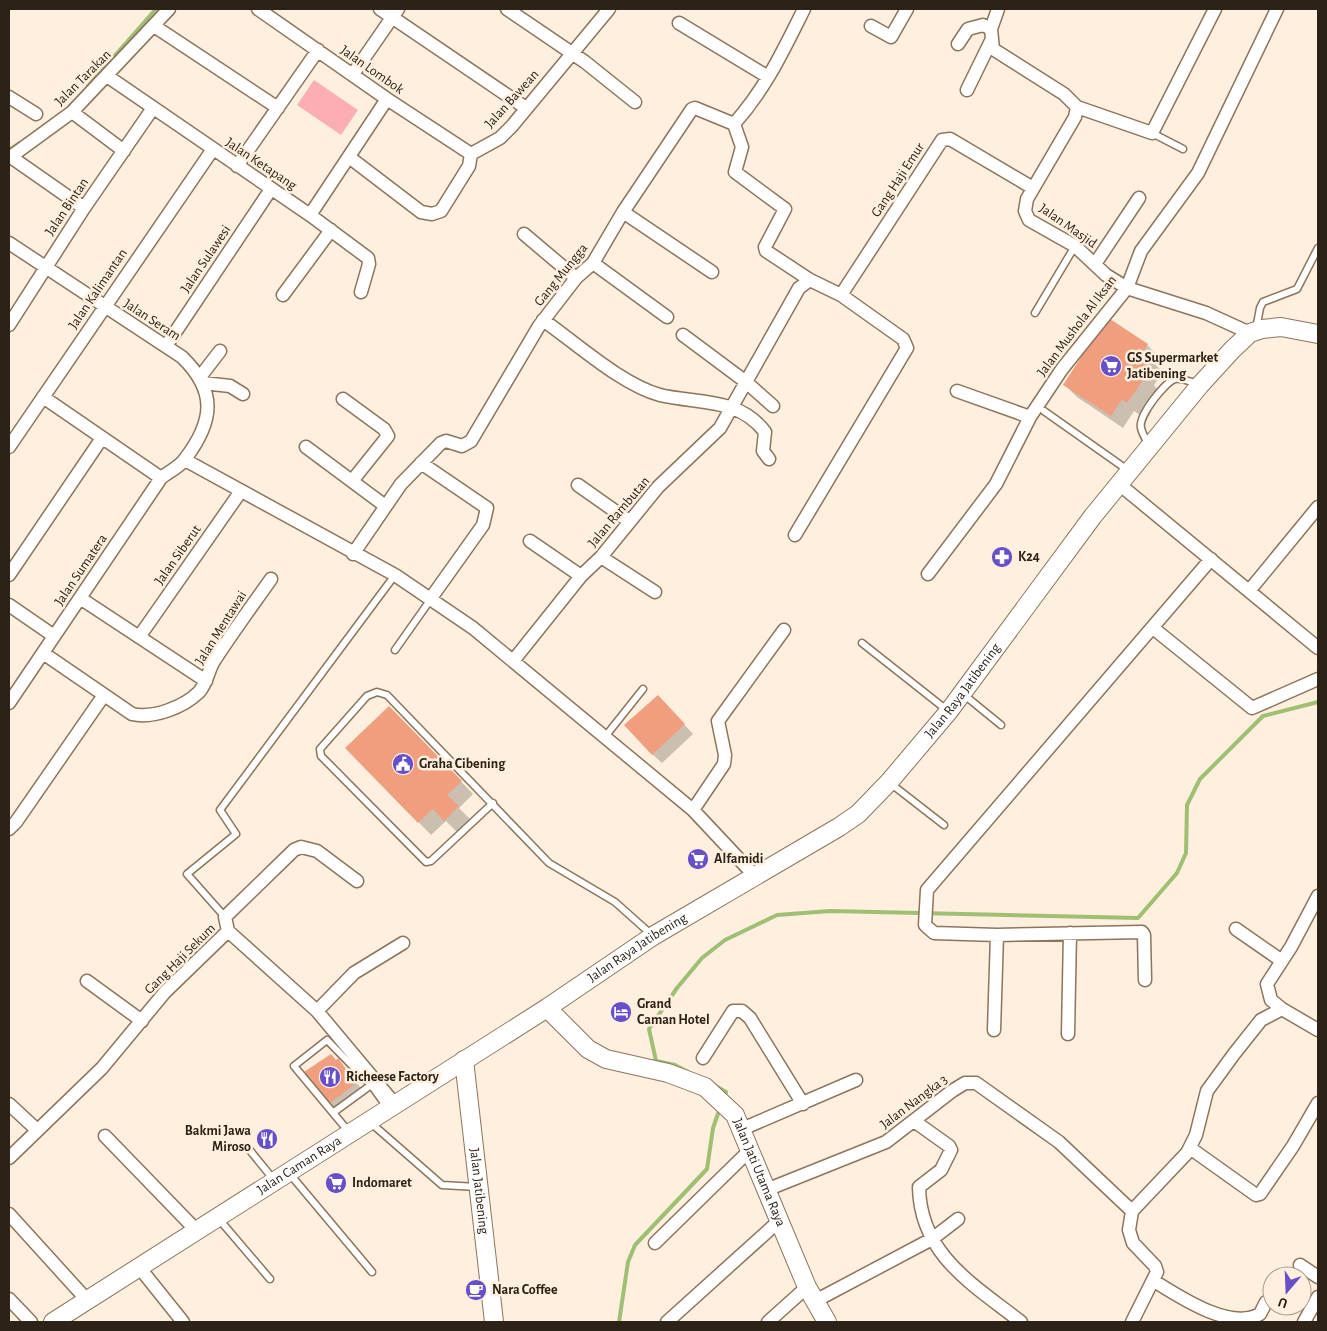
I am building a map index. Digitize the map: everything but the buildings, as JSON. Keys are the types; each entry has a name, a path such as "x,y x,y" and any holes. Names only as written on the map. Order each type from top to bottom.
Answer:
{"main road":[{"path":"1253,332 1281,327 1318,334"},
{"name":"Jalan Raya Jatibening","path":"547,1008 653,936 858,814 889,782 948,712 1150,446 1200,385 1253,332"},
{"name":"Jalan Caman Raya","path":"53,1322 282,1177 390,1105 547,1008"},
{"name":"Jalan Jati Utama Raya","path":"547,1008 588,1049 606,1059 668,1073 705,1087 739,1122 811,1294 827,1322"},
{"name":"Jalan Jatibening","path":"464,1060 477,1187 494,1322"}],"street":[{"name":"Jalan Tarakan","path":"10,158 72,112 169,9"},
{"name":"Jalan Lombok","path":"258,9 387,99 471,154"},
{"path":"380,9 395,13 526,108"},
{"path":"507,9 572,54 635,102"},
{"path":"795,536 907,348 903,339 841,295 810,280 766,251 765,247 785,209 735,172 742,147 734,124 755,100 804,9"},
{"path":"872,26 891,38 907,9"},
{"path":"967,90 991,35 998,9"},
{"path":"958,44 968,29 983,25 991,35 993,49 1064,94 1077,107 1152,133 1215,9"},
{"name":"Jalan Mushola Al Iksan","path":"928,574 996,484 1030,417 1062,369 1127,288 1141,251 1198,173 1277,9"},
{"name":"Jalan Bawean","path":"471,154 500,138 608,10"},
{"path":"353,74 395,13"},
{"path":"680,24 768,77"},
{"path":"154,26 278,108"},
{"path":"237,166 318,50"},
{"name":"Jalan Ketapang","path":"107,76 310,215 368,258 361,292"},
{"path":"9,97 36,114"},
{"path":"310,215 387,99"},
{"name":"Jalan Masjid","path":"1077,107 1075,117 1027,199 1025,211 1029,220 1075,246 1106,276 1127,288 1206,313 1253,332"},
{"name":"Jalan Bintan","path":"9,325 84,208 153,108"},
{"name":"Gang Mungga","path":"353,554 384,505 421,463 443,442 458,447 467,445 471,441 543,320 576,278 592,263 623,212 692,109 695,108 734,124"},
{"path":"72,112 124,151"},
{"name":"Gang Haji Emur","path":"841,295 942,140 950,139 1033,188"},
{"name":"Jalan Kalimantan","path":"9,447 213,149"},
{"path":"348,156 416,208 432,214 441,211 469,166 471,154"},
{"path":"10,158 84,208"},
{"name":"Jalan Sulawesi","path":"166,346 271,189"},
{"path":"1095,264 1139,198"},
{"path":"623,212 712,272"},
{"path":"283,295 331,230"},
{"path":"524,234 576,278"},
{"name":"Jalan Seram","path":"9,243 166,346 182,358 202,380"},
{"path":"592,263 667,317"},
{"name":"Jalan Rambutan","path":"513,661 581,576 601,557 658,487 720,428 799,288 810,280"},
{"path":"543,320 608,368 658,394 733,407 765,432 762,451 768,459"},
{"path":"683,335 746,382 773,406"},
{"path":"220,351 202,380 208,407 207,417 203,428 184,460 353,554 395,575 432,598 474,628 604,738 693,810 754,875"},
{"path":"202,380 230,386 243,394"},
{"path":"957,391 1030,417"},
{"path":"43,397 161,478"},
{"path":"344,399 384,429 388,436 352,481"},
{"path":"9,575 102,438"},
{"path":"306,447 384,505"},
{"name":"Jalan Sumatera","path":"9,703 161,478 184,460"},
{"path":"421,463 487,508 483,525 432,598"},
{"path":"1124,478 1211,559 1318,648"},
{"path":"578,485 629,521"},
{"name":"Jalan Siberut","path":"139,637 240,491"},
{"path":"1249,591 1318,507"},
{"path":"530,541 581,576"},
{"path":"601,557 655,592"},
{"path":"1145,980 1144,935 1142,932 997,935 934,932 924,925 925,906 928,890 1211,559"},
{"name":"Jalan Mentawai","path":"43,653 132,714 141,717 187,701 206,682 213,662 270,579"},
{"path":"80,598 206,682"},
{"path":"9,605 54,636"},
{"path":"1153,628 1252,708 1318,679"},
{"path":"693,810 724,764 725,755 718,720 784,630"},
{"path":"9,829 16,822 104,695"},
{"path":"228,931 225,917 294,850 301,847 317,851 357,881"},
{"path":"1318,896 1267,984 1267,992 1271,1000 1282,1009 1318,1030"},
{"path":"1236,929 1282,961"},
{"name":"Gang Haji Sekum","path":"9,1158 102,1068 165,992 228,931 317,1011 390,1105"},
{"path":"1068,1034 1070,933"},
{"path":"994,1030 997,935"},
{"path":"317,1011 354,973 404,943"},
{"path":"86,980 142,1021"},
{"path":"1132,1322 1154,1281 1156,1272 1155,1266 1144,1257 1131,1236 1129,1230 1132,1211 1187,1153 1196,1135 1207,1091 1261,1020 1282,1009"},
{"path":"703,1058 733,1011 742,1010 750,1018 803,1104"},
{"path":"739,1122 803,1104 856,1080"},
{"name":"Jalan Nangka 3","path":"766,1190 886,1142 952,1091 965,1083 976,1083 1059,1142 1132,1211"},
{"path":"1190,1148 1256,1194 1260,1194 1318,1103"},
{"path":"9,1104 37,1130"},
{"path":"914,1121 949,1146 951,1150 941,1170 918,1187 922,1215 932,1239 947,1262 961,1276 1021,1322"},
{"path":"105,1136 197,1231"},
{"path":"655,1243 750,1150"},
{"path":"9,1214 87,1300"},
{"path":"768,1322 811,1294 932,1239 958,1219"},
{"path":"667,1322 779,1221"},
{"path":"1300,1265 1318,1277"},
{"path":"140,1267 183,1322"},
{"path":"1154,1281 1194,1305 1238,1319 1247,1319 1260,1314 1262,1310"},
{"path":"1304,1322 1318,1297"},
{"path":"9,1299 31,1322"}],"lane":[{"path":"1152,133 1184,149"},
{"path":"1035,313 1075,246"},
{"path":"1253,332 1263,302 1297,289 1318,248"},
{"path":"1150,446 1140,427 1141,421 1143,414 1168,383 1180,379 1200,385"},
{"path":"1044,411 1124,478"},
{"path":"225,917 187,874 236,834 220,810 395,575"},
{"path":"395,650 432,598"},
{"path":"862,643 948,712"},
{"path":"604,738 643,689"},
{"path":"493,803 431,861 426,862 321,756 320,749 367,696 373,693 382,693 493,803 549,863 615,902 653,936"},
{"path":"962,693 1001,725"},
{"path":"889,782 944,825"},
{"path":"350,1133 294,1066 327,1040 390,1105"},
{"path":"334,1112 370,1085"},
{"path":"368,1120 442,1185 477,1187"},
{"path":"248,1148 282,1177 372,1272"},
{"path":"217,1218 270,1279"}],"shaded area":[{"path":"314,80 358,110 341,135 297,105"}],"waterway":[{"path":"88,86 156,9"},
{"path":"9,150 20,143"},
{"path":"688,1072 675,1065 656,1061 649,1029 677,988 702,958 725,940 777,915 830,911 1138,918 1177,873 1186,853 1187,805 1200,779 1263,716 1318,702"},
{"path":"714,1085 726,1092 724,1097"},
{"path":"619,1322 628,1262 635,1245 707,1169 713,1128 720,1108"}],"place":[{"name":"GS Supermarket Jatibening","path":"1111,366"},
{"name":"K24","path":"1002,557"},
{"name":"Graha Cibening","path":"403,764"},
{"name":"Alfamidi","path":"698,859"},
{"name":"Grand Caman Hotel","path":"621,1012"},
{"name":"Richeese Factory","path":"330,1077"},
{"name":"Bakmi Jawa Miroso","path":"267,1139"},
{"name":"Indomaret","path":"336,1183"},
{"name":"Nara Coffee","path":"476,1290"}]}
